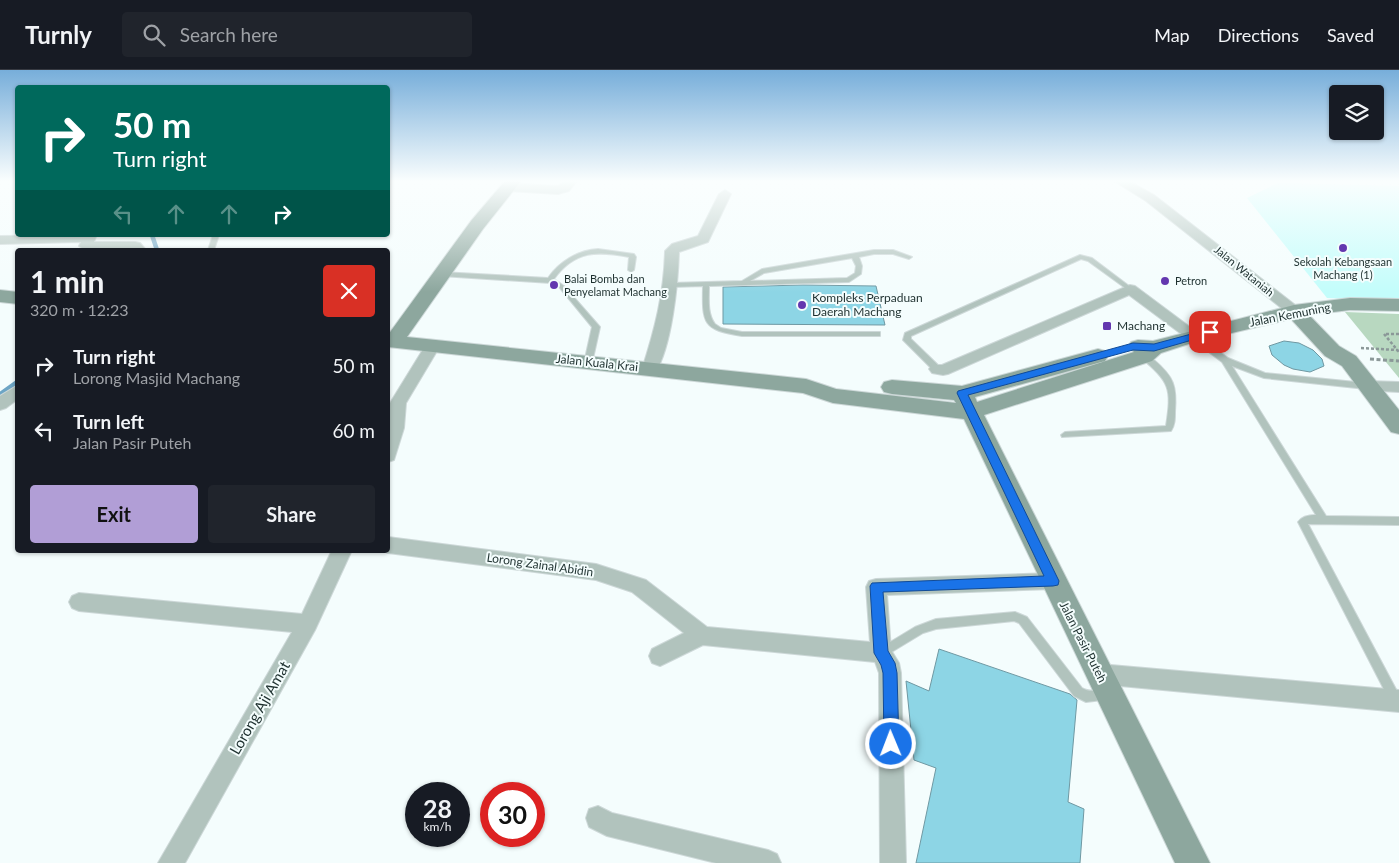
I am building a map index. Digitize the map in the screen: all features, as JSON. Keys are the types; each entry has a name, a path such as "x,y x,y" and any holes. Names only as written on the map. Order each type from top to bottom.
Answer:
{"main road":[{"path":"390,341 483,218"},
{"path":"0,296 15,298"},
{"name":"Jalan Kemuning","path":"966,403 1193,336 1294,311 1350,304 1399,305"},
{"path":"1314,308 1349,355 1367,386 1399,426"},
{"path":"1294,311 1332,351 1349,355"},
{"name":"Jalan Kuala Krai","path":"390,341 806,386 833,396 966,403"},
{"name":"Jalan Pasir Puteh","path":"966,403 1193,863"}],"street":[{"path":"650,369 660,338 672,285 672,251 677,247 703,239 713,218"},
{"name":"Jalan Wataniah","path":"1175,218 1294,311"},
{"path":"0,240 90,237"},
{"path":"90,237 85,246 135,246 137,248"},
{"path":"937,369 943,370 1130,289 1193,336"},
{"path":"390,449 396,428 398,403 432,346"},
{"path":"1367,386 1399,388"},
{"path":"0,404 15,392"},
{"name":"Lorong Zainal Abidin","path":"390,545 585,570 633,584 654,597 703,636"},
{"name":"Lorong Aji Amat","path":"171,863 308,624 341,553"},
{"path":"893,863 890,679 888,663 881,653 876,587 1053,581"},
{"path":"79,602 308,624"},
{"path":"660,656 683,643 703,636 881,653"},
{"path":"1105,684 1398,700"},
{"path":"598,818 606,824 768,863"}],"lane":[{"path":"745,281 762,271 884,250 909,257"},
{"path":"550,281 557,270 584,253 590,252 633,256 631,270"},
{"path":"672,285 745,281 849,280 858,274 859,266 855,256"},
{"path":"937,369 907,340 908,335 1080,257 1090,259 1130,289"},
{"path":"441,274 550,281 562,287 596,327 588,363"},
{"path":"706,283 706,318 710,325 721,332 742,334 877,334"},
{"path":"1193,336 1225,360 1273,376 1367,386"},
{"path":"1065,436 1168,429 1170,426 1172,384 1166,374 1144,350"},
{"path":"1225,360 1323,519"},
{"path":"1398,700 1303,524 1306,520 1323,519 1399,521"},
{"path":"881,653 918,630 936,624 1015,616 1022,620 1078,692 1086,697 1105,684"}],"path":[{"path":"1398,351 1384,334 1399,334"},
{"path":"1349,355 1398,351"},
{"path":"1349,355 1399,361"}],"shaded area":[{"name":"Sekolah Kebangsaan Machang (1)","path":"1263,218 1399,218 1399,301 1327,298"}],"green space":[{"path":"1345,312 1399,314 1399,378"}],"building":[{"name":"Kompleks Perpaduan Daerah Machang","path":"876,286 885,325 723,324 723,287"},
{"path":"1284,341 1299,343 1313,350 1322,359 1324,366 1310,372 1293,369 1284,365 1272,355 1269,346"},
{"path":"939,649 1070,694 1077,700 1068,802 1084,809 1080,863 916,863 936,768 914,760 906,681 929,691"}],"waterway":[{"path":"153,237 156,248"},
{"path":"0,395 15,384"}],"place":[{"name":"Sekolah Kebangsaan Machang (1)","path":"1343,248"},
{"name":"Petron","path":"1165,281"},
{"name":"Balai Bomba dan Penyelamat Machang","path":"554,285"},
{"name":"Kompleks Perpaduan Daerah Machang","path":"802,305"},
{"name":"Machang","path":"1107,326"}],"route":[{"path":"891,744 890,673 888,663 881,653 876,586 1053,581 962,393 1133,346 1154,348 1210,332"}]}
